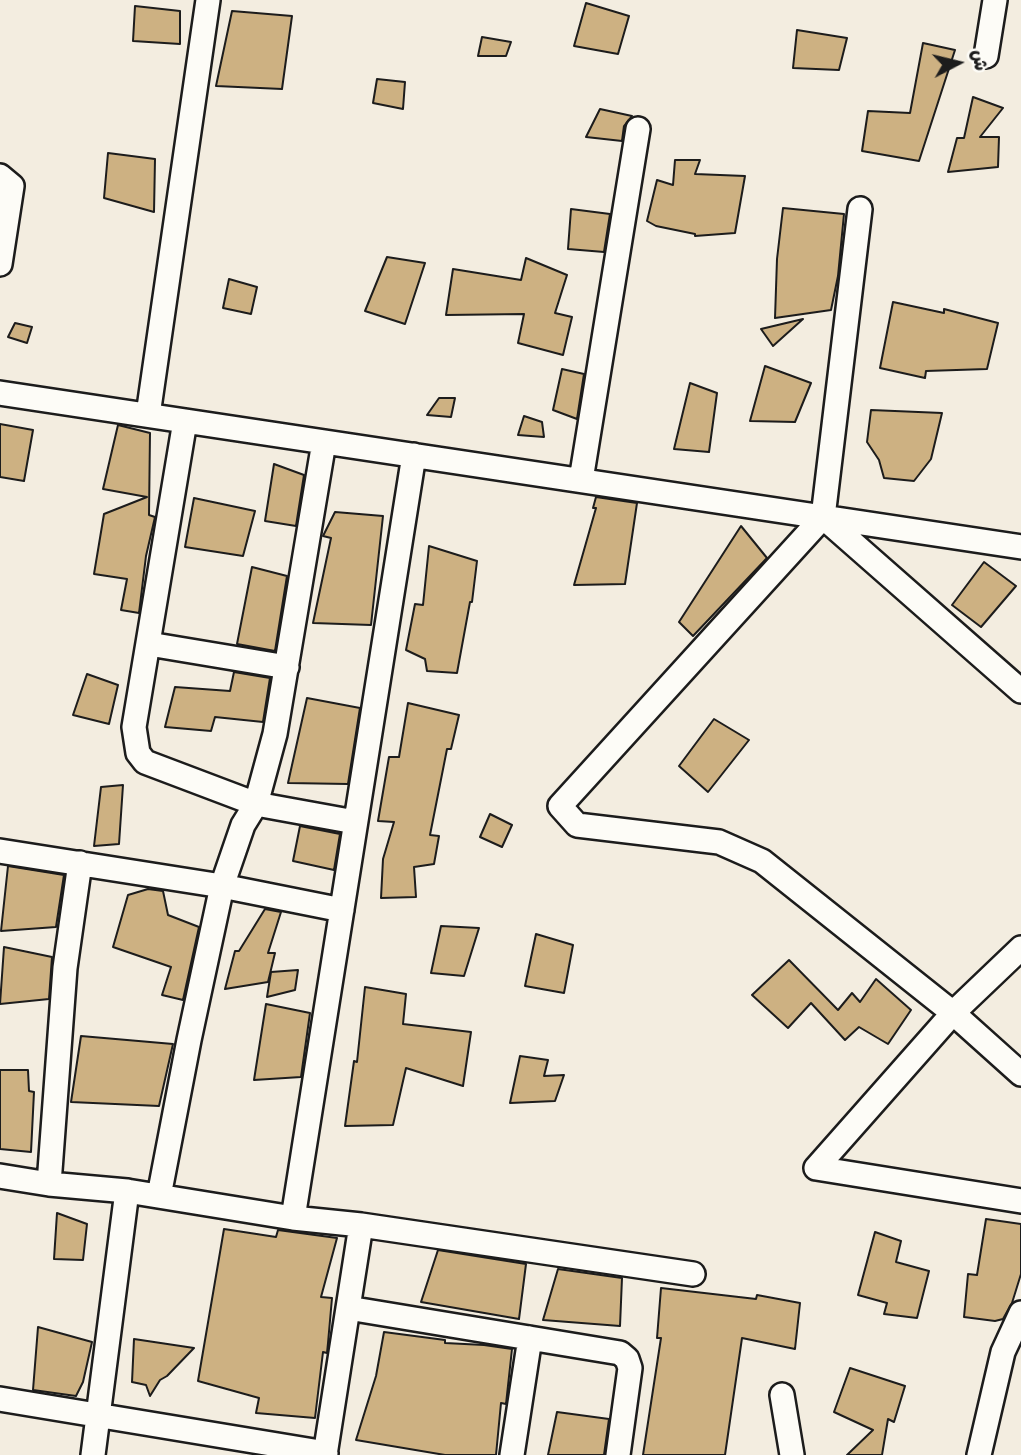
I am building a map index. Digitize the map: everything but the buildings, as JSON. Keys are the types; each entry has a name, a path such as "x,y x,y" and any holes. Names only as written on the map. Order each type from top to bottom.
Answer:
{"street":[{"path":"148,415 208,0"},
{"path":"986,56 995,0"},
{"path":"581,480 638,129"},
{"path":"0,176 12,187 0,264"},
{"path":"860,209 823,517 560,806 577,825 719,842 762,861 953,1013 1021,1074"},
{"path":"0,393 1021,547"},
{"path":"185,421 134,727 138,753 145,762 256,804 355,822"},
{"path":"159,1196 188,1040 222,886 243,825 256,804 275,734 324,442"},
{"path":"293,1218 414,455"},
{"path":"823,517 1021,691"},
{"path":"149,644 287,667"},
{"path":"0,851 222,886 342,910"},
{"path":"49,1184 65,968 80,863"},
{"path":"1021,948 953,1013 816,1168 1021,1201"},
{"path":"0,1176 49,1184 127,1191 293,1218 361,1225 693,1274"},
{"path":"93,1455 127,1191"},
{"path":"0,1399 326,1454 361,1225"},
{"path":"348,1308 620,1353 627,1359 630,1368 618,1455"},
{"path":"979,1455 1003,1352 1021,1313"},
{"path":"512,1455 530,1338"},
{"path":"782,1395 792,1455"}]}
